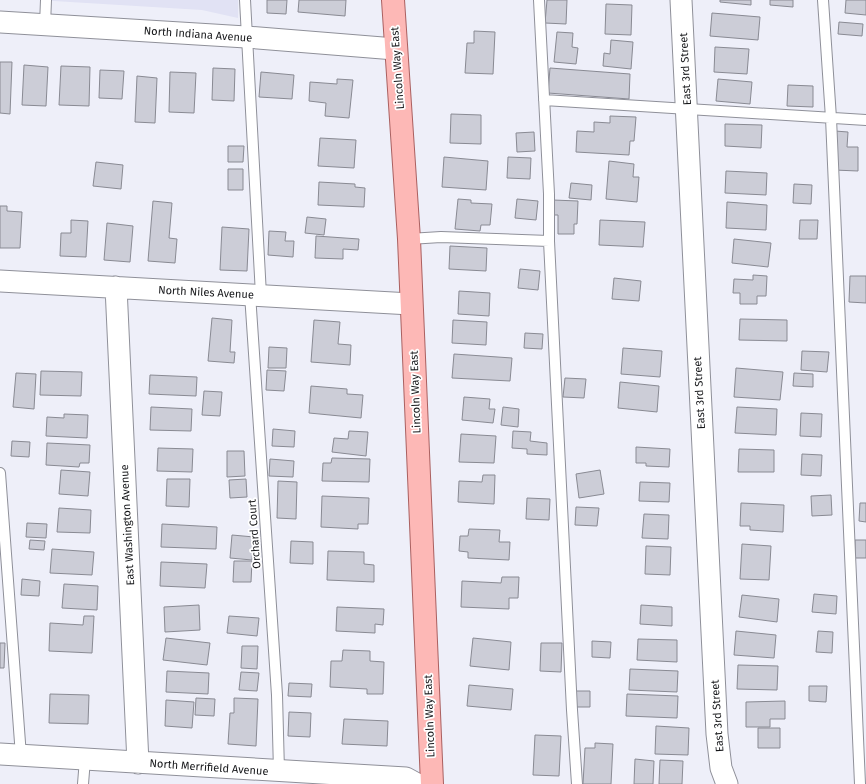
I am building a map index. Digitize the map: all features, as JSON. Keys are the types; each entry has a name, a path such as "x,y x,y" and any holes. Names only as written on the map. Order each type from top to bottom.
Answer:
{"main road":[{"name":"Lincoln Way East","path":"393,0 395,49 409,239 432,784"}],"street":[{"name":"East 3rd Street","path":"681,0 717,734 721,768 727,784"},
{"name":"North Indiana Avenue","path":"0,22 246,37 395,49"},
{"name":"North Niles Avenue","path":"0,281 412,304"},
{"name":"East Washington Avenue","path":"116,287 138,763"},
{"name":"North Merrifield Avenue","path":"0,754 406,778 417,784"}],"lane":[{"path":"45,25 46,0"},
{"name":"Orchard Court","path":"246,0 255,295 277,688 279,771"},
{"path":"539,0 549,194 549,241 577,784"},
{"path":"823,0 831,118 860,784"},
{"path":"544,100 866,120"},
{"path":"409,239 441,237 549,241"},
{"path":"0,472 21,756"},
{"path":"83,784 85,759"}],"shaded area":[{"path":"37,0 238,0 238,18 202,10"}],"building":[{"path":"267,0 287,0 286,14 267,13"},
{"path":"299,0 346,0 345,16 298,12"},
{"path":"547,0 567,0 566,24 545,23"},
{"path":"720,0 751,0 751,5 720,2"},
{"path":"770,0 793,0 793,7 770,5"},
{"path":"846,0 866,0 866,15 845,13"},
{"path":"606,4 632,5 631,35 605,34"},
{"path":"712,13 760,17 758,40 710,36"},
{"path":"839,22 863,24 862,36 838,34"},
{"path":"474,31 495,32 493,74 465,73 467,43 474,43"},
{"path":"557,32 573,33 572,47 578,48 576,64 554,62"},
{"path":"611,40 633,42 631,69 603,66 604,53 610,54"},
{"path":"715,47 749,49 747,74 714,72"},
{"path":"0,62 12,62 10,114 0,113"},
{"path":"24,65 48,67 46,106 22,105"},
{"path":"61,66 90,67 89,106 59,105"},
{"path":"213,68 235,69 234,101 212,100"},
{"path":"550,68 630,74 629,99 548,93"},
{"path":"100,70 124,71 122,99 99,98"},
{"path":"170,72 196,73 194,113 169,112"},
{"path":"261,72 294,75 292,99 259,97"},
{"path":"137,76 157,78 155,123 135,122"},
{"path":"337,79 353,80 349,118 325,116 326,103 309,101 310,82 337,84"},
{"path":"718,79 752,82 750,104 716,101"},
{"path":"788,85 813,86 813,107 787,106"},
{"path":"451,114 481,115 481,144 450,143"},
{"path":"610,116 636,117 634,141 630,141 629,155 576,152 577,131 594,132 594,122 610,123"},
{"path":"725,124 762,125 761,148 725,146"},
{"path":"835,131 848,132 847,147 858,147 858,171 834,170"},
{"path":"534,132 535,151 517,152 516,133"},
{"path":"320,138 356,140 354,168 318,166"},
{"path":"228,146 244,146 243,162 228,162"},
{"path":"444,157 488,161 486,190 442,187"},
{"path":"508,157 531,158 530,179 507,178"},
{"path":"609,161 634,164 633,177 639,177 637,202 606,199"},
{"path":"96,162 123,165 121,189 93,186"},
{"path":"228,169 243,169 243,190 228,190"},
{"path":"726,171 767,173 766,195 725,193"},
{"path":"319,182 355,184 355,187 365,188 364,207 318,205"},
{"path":"571,183 592,185 591,200 569,198"},
{"path":"794,184 812,185 811,204 793,203"},
{"path":"458,199 471,200 471,203 492,204 490,225 481,225 480,231 455,229"},
{"path":"517,199 538,201 536,220 515,218"},
{"path":"553,200 578,201 577,224 574,224 574,234 558,234 558,215 553,215"},
{"path":"153,201 172,203 169,238 177,239 175,263 148,261"},
{"path":"727,202 767,205 766,230 726,228"},
{"path":"0,206 7,206 7,211 22,212 20,248 0,248"},
{"path":"307,217 326,219 324,235 305,233"},
{"path":"71,220 88,221 86,257 60,256 61,233 71,233"},
{"path":"600,220 645,222 643,247 599,245"},
{"path":"800,220 818,220 817,239 799,239"},
{"path":"107,223 133,226 130,262 104,260"},
{"path":"222,227 249,229 247,271 220,270"},
{"path":"269,231 286,232 285,241 294,241 293,257 268,255"},
{"path":"316,236 359,239 358,250 343,249 343,259 315,258"},
{"path":"734,239 771,243 768,267 732,263"},
{"path":"450,246 487,248 486,271 449,269"},
{"path":"520,269 540,271 538,290 518,288"},
{"path":"753,275 767,276 766,296 757,296 757,304 740,304 740,293 733,293 734,279 753,280"},
{"path":"850,276 866,276 866,303 849,302"},
{"path":"614,278 641,281 639,301 612,299"},
{"path":"459,291 490,293 489,316 458,314"},
{"path":"212,318 232,320 230,352 235,352 234,363 208,361"},
{"path":"740,319 787,320 787,341 739,340"},
{"path":"314,320 340,322 338,344 351,345 350,365 311,362"},
{"path":"453,320 487,322 486,345 452,343"},
{"path":"525,333 543,334 542,349 524,348"},
{"path":"269,347 287,348 286,368 268,368"},
{"path":"623,348 662,351 660,377 621,374"},
{"path":"802,351 829,352 827,372 801,370"},
{"path":"454,354 512,358 510,381 452,378"},
{"path":"736,368 783,372 780,400 734,397"},
{"path":"267,370 286,371 284,391 266,390"},
{"path":"41,371 82,372 81,396 40,395"},
{"path":"16,373 36,374 34,409 13,407"},
{"path":"794,373 813,374 813,387 793,386"},
{"path":"150,375 197,377 196,396 149,394"},
{"path":"565,378 586,379 584,398 563,397"},
{"path":"620,382 659,386 657,412 618,408"},
{"path":"311,386 347,389 347,394 363,395 361,418 309,413"},
{"path":"204,391 222,392 220,416 202,415"},
{"path":"464,397 490,399 489,409 495,409 493,423 462,420"},
{"path":"151,407 192,409 191,431 150,430"},
{"path":"503,407 519,409 518,427 501,425"},
{"path":"737,407 777,409 776,435 735,433"},
{"path":"801,413 822,414 821,437 800,436"},
{"path":"64,414 88,415 87,438 46,436 47,417 64,418"},
{"path":"273,429 295,431 294,447 272,446"},
{"path":"349,431 368,432 366,456 332,452 334,438 348,439"},
{"path":"513,431 531,432 530,441 547,443 547,455 527,454 527,449 512,448"},
{"path":"461,434 496,436 494,463 459,462"},
{"path":"12,441 30,442 29,457 11,456"},
{"path":"47,443 90,445 89,463 80,463 79,467 46,465"},
{"path":"636,447 670,449 669,467 646,466 646,463 636,463"},
{"path":"158,448 193,449 192,472 157,471"},
{"path":"739,449 774,450 774,472 738,472"},
{"path":"227,451 244,451 245,476 227,477"},
{"path":"802,454 822,455 821,476 801,475"},
{"path":"332,458 370,459 369,482 322,481 323,463 331,463"},
{"path":"270,459 294,461 293,477 269,476"},
{"path":"61,470 90,472 88,496 59,494"},
{"path":"600,470 604,494 579,498 576,474"},
{"path":"483,475 495,475 494,504 458,502 459,481 482,482"},
{"path":"167,479 190,479 189,507 166,506"},
{"path":"246,479 247,497 230,498 229,480"},
{"path":"278,481 297,482 296,519 277,518"},
{"path":"640,482 670,483 669,502 639,501"},
{"path":"831,495 832,515 812,516 811,496"},
{"path":"322,496 369,498 368,524 358,524 358,529 321,527"},
{"path":"527,498 550,499 549,520 526,519"},
{"path":"741,503 784,505 783,532 750,530 750,526 740,526"},
{"path":"860,503 866,503 866,522 859,521"},
{"path":"576,507 599,508 597,526 575,525"},
{"path":"59,508 91,510 90,533 57,532"},
{"path":"644,514 669,515 668,539 642,538"},
{"path":"27,523 47,524 46,538 26,537"},
{"path":"162,524 217,527 216,549 161,547"},
{"path":"469,529 500,530 499,542 510,542 509,560 468,558 468,552 459,551 460,536 468,536"},
{"path":"232,535 254,537 252,560 230,558"},
{"path":"30,540 45,541 44,550 29,549"},
{"path":"855,540 866,540 866,558 855,558"},
{"path":"291,541 313,542 313,564 290,563"},
{"path":"742,544 771,546 769,580 740,579"},
{"path":"646,546 671,547 670,575 645,574"},
{"path":"52,549 94,552 92,575 50,573"},
{"path":"328,551 364,552 364,564 374,565 374,582 327,580"},
{"path":"234,561 252,561 251,582 233,582"},
{"path":"161,562 207,564 205,588 160,586"},
{"path":"502,577 519,577 518,598 509,598 509,609 461,607 462,581 501,583"},
{"path":"22,579 40,581 39,596 21,595"},
{"path":"64,584 98,586 97,610 62,608"},
{"path":"814,594 837,596 836,614 812,612"},
{"path":"742,595 779,599 777,622 739,617"},
{"path":"199,605 200,630 165,632 164,607"},
{"path":"641,605 672,607 672,626 640,624"},
{"path":"337,607 384,609 383,625 375,624 375,633 336,631"},
{"path":"84,616 94,616 92,653 49,651 50,623 83,625"},
{"path":"229,616 259,618 257,636 227,633"},
{"path":"736,631 776,635 774,658 734,655"},
{"path":"818,631 833,632 832,653 816,652"},
{"path":"166,638 210,643 207,665 163,660"},
{"path":"473,638 511,642 509,670 470,666"},
{"path":"638,639 677,640 677,662 637,660"},
{"path":"592,641 611,642 610,658 592,657"},
{"path":"0,643 5,643 4,668 0,668"},
{"path":"541,643 562,643 561,672 540,671"},
{"path":"242,646 258,646 257,669 241,668"},
{"path":"343,650 370,651 370,661 384,662 383,694 367,694 367,689 330,687 331,661 342,661"},
{"path":"738,665 778,666 777,690 737,689"},
{"path":"630,669 678,671 677,692 629,690"},
{"path":"167,671 209,673 208,694 166,692"},
{"path":"241,672 259,673 257,691 239,690"},
{"path":"289,683 312,684 311,697 288,696"},
{"path":"469,685 513,689 511,710 467,706"},
{"path":"809,686 827,686 826,702 809,701"},
{"path":"576,691 590,691 590,707 576,707"},
{"path":"50,694 89,695 88,724 49,723"},
{"path":"627,694 678,696 677,718 626,716"},
{"path":"196,698 215,699 214,716 195,715"},
{"path":"234,698 258,699 256,746 228,744 230,713 234,713"},
{"path":"166,700 194,702 192,728 165,726"},
{"path":"785,701 785,719 770,719 770,727 746,727 746,702"},
{"path":"289,712 311,713 310,737 288,736"},
{"path":"344,719 388,721 387,746 342,744"},
{"path":"656,726 689,728 688,755 655,754"},
{"path":"758,728 780,728 780,748 758,748"},
{"path":"535,735 561,736 559,776 533,775"},
{"path":"595,743 613,744 611,784 583,784 585,748 595,748"},
{"path":"635,759 654,761 653,784 634,784"},
{"path":"660,760 683,761 682,784 659,784"}]}
